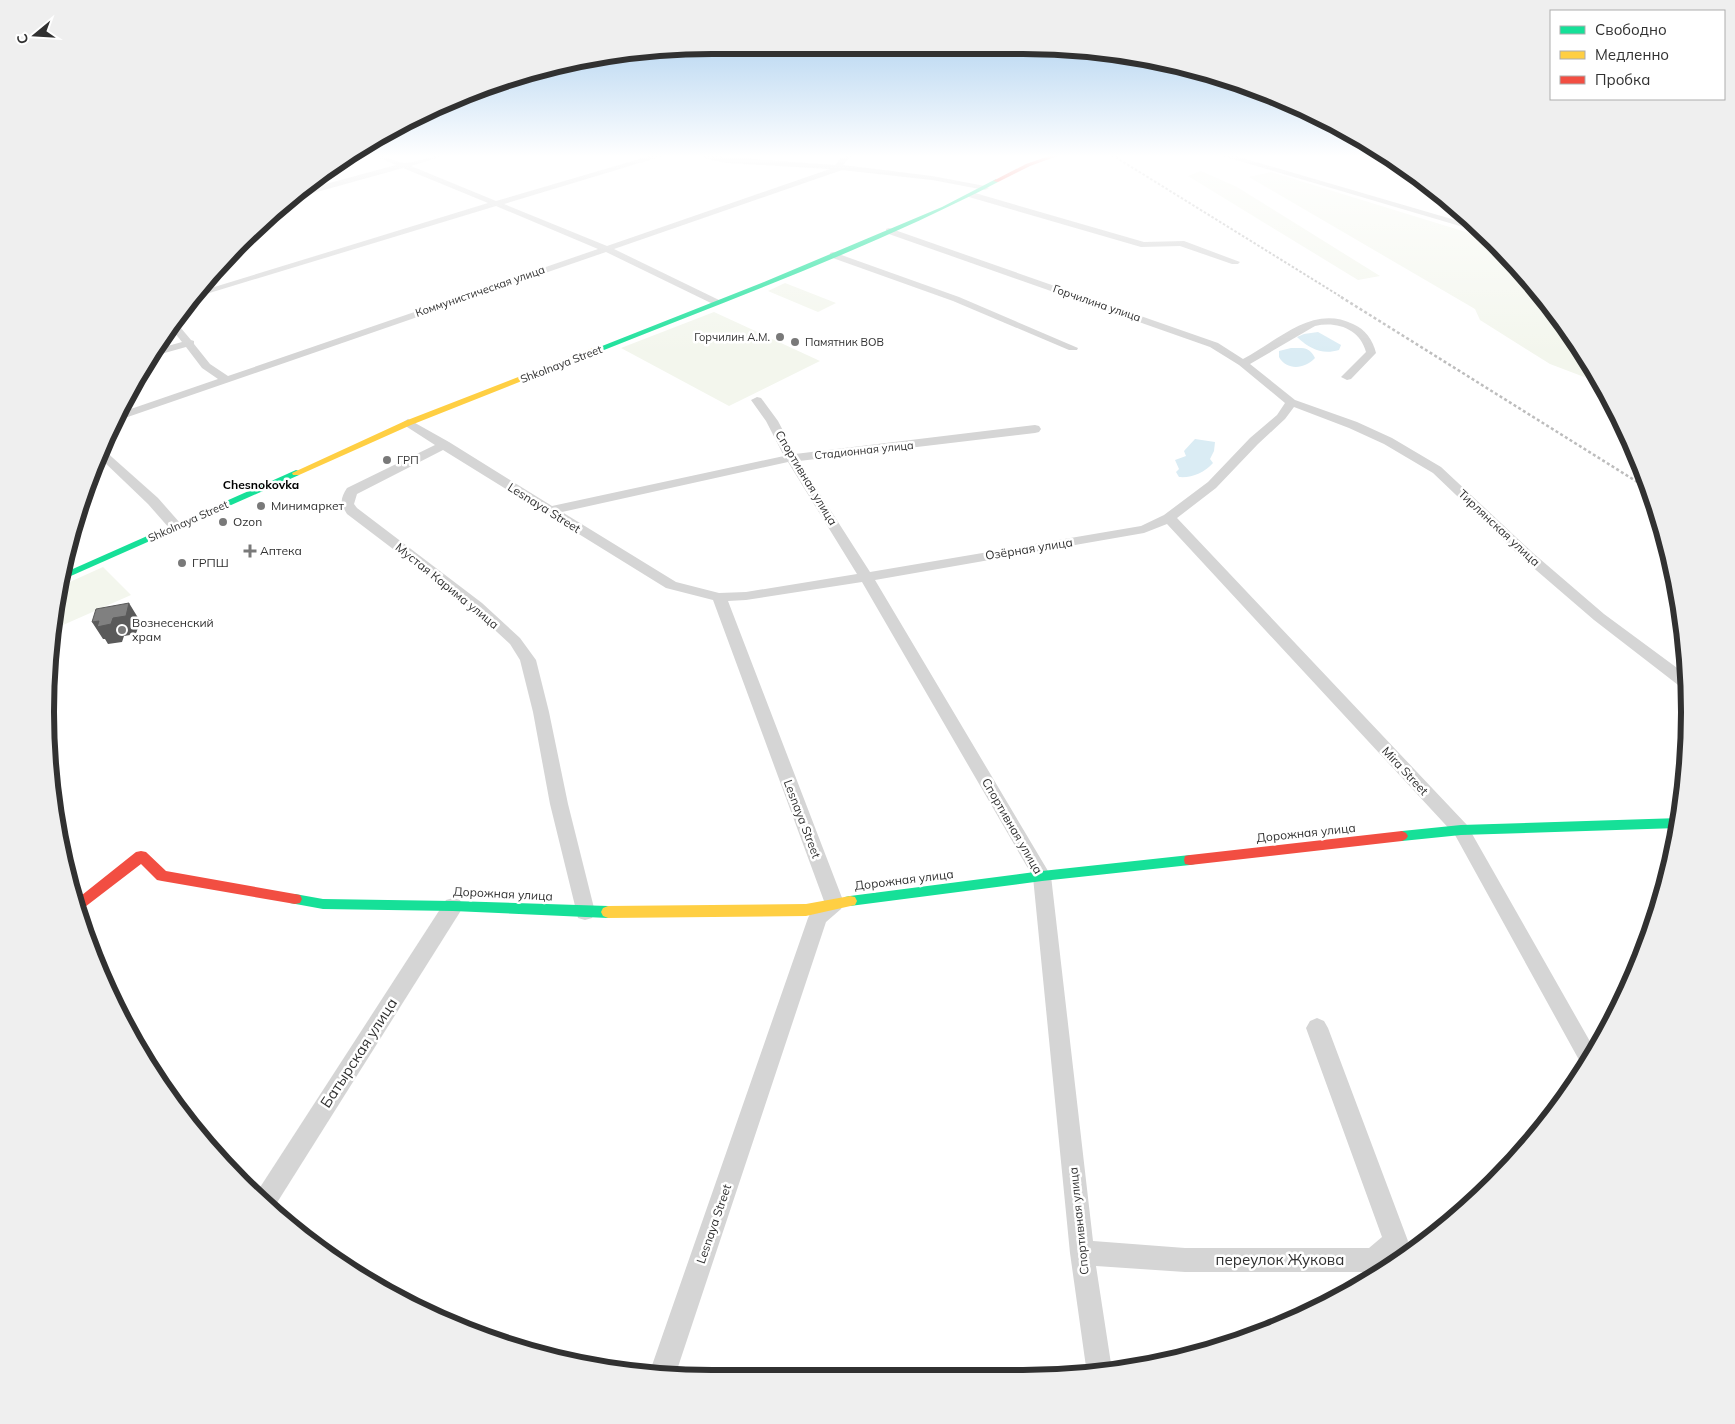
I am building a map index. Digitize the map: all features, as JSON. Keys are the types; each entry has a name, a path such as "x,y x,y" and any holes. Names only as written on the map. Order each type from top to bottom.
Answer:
{"street":[{"path":"205,293 437,221"},
{"path":"541,221 605,248 716,302"},
{"name":"Коммунистическая улица","path":"125,415 682,221"},
{"name":"Shkolnaya Street","path":"68,575 408,423 716,302 912,221"},
{"path":"1063,221 1144,245 1181,243 1235,262"},
{"path":"1449,221 1467,227"},
{"name":"Горчилина улица","path":"890,231 1214,345 1242,363 1291,402"},
{"path":"833,255 956,299 1073,348"},
{"path":"1242,363 1259,356 1307,325 1334,319 1350,325 1369,343 1371,353 1347,377"},
{"path":"177,329 206,366 226,380"},
{"path":"162,351 190,343"},
{"name":"Спортивная улица","path":"757,400 866,577 1042,876 1082,1253 1098,1366"},
{"name":"Озёрная улица","path":"719,597 746,596 1144,530 1169,518 1212,484 1281,416 1291,402"},
{"name":"Тирлянская улица","path":"1291,402 1353,425 1388,441 1437,470 1528,556 1599,617 1680,678"},
{"name":"Lesnaya Street","path":"408,423 548,511 671,585 719,597 764,721 834,902 818,918 665,1369"},
{"name":"Стадионная улица","path":"548,511 791,458 1035,429"},
{"name":"Мустая Карима улица","path":"445,446 419,456 352,491 347,498 347,505 352,511 476,606 515,641 528,660 541,712 559,804 585,912"},
{"path":"104,460 153,501 175,526"},
{"name":"Mira Street","path":"1169,518 1461,830 1586,1053"},
{"name":"Дорожная улица","path":"82,902 141,856 162,876 323,904 453,906 585,912 806,910 834,902 1042,876 1461,830 1672,823"},
{"name":"Батырская улица","path":"267,1197 453,906"},
{"name":"переулок Жукова","path":"1082,1253 1185,1260 1374,1260 1396,1241 1317,1028"}],"shaded area":[{"path":"1262,221 1292,221 1380,276 1358,280"},
{"path":"1325,221 1432,221 1476,235 1518,278 1545,311 1591,380 1550,364 1480,320 1475,309"},
{"path":"785,283 836,303 818,312 768,291"},
{"path":"714,312 820,361 729,406 621,348"},
{"path":"1318,332 1341,345 1339,350 1327,352 1316,350 1297,337"},
{"path":"1291,348 1308,350 1315,358 1301,366 1287,365 1279,357 1279,351"},
{"path":"1195,439 1215,442 1214,451 1210,459 1213,463 1206,470 1198,474 1189,477 1179,477 1176,472 1179,469 1175,460 1186,456 1184,451"},
{"path":"103,567 131,595 59,627 66,584"}],"building":[{"path":"129,603 126,616 113,618 111,624 97,627 99,621 92,622 96,609"}],"railway":[{"path":"1219,221 1343,298"},
{"path":"1341,297 1639,483"}],"traffic: fast":[{"path":"596,350 766,283 912,221"},
{"path":"68,575 296,473"},
{"path":"1402,836 1461,830 1672,823"},
{"path":"850,901 1042,876 1190,860"},
{"path":"295,899 323,904 453,906 608,912"}],"traffic: slow":[{"path":"296,473 408,423 596,350"},
{"path":"608,912 806,910 850,901"}],"traffic: jam":[{"path":"1190,860 1402,836"},
{"path":"82,902 141,856 162,876 295,899"}],"place":[{"name":"Горчилин А.М.","path":"780,337"},
{"name":"Памятник ВОВ","path":"795,342"},
{"name":"ГРП","path":"387,460"},
{"name":"Минимаркет","path":"261,506"},
{"name":"Ozon","path":"223,522"},
{"name":"Аптека","path":"250,551"},
{"name":"ГРПШ","path":"182,563"},
{"name":"Вознесенский храм","path":"122,630"}],"district":[{"name":"Chesnokovka","path":"261,485"}]}
